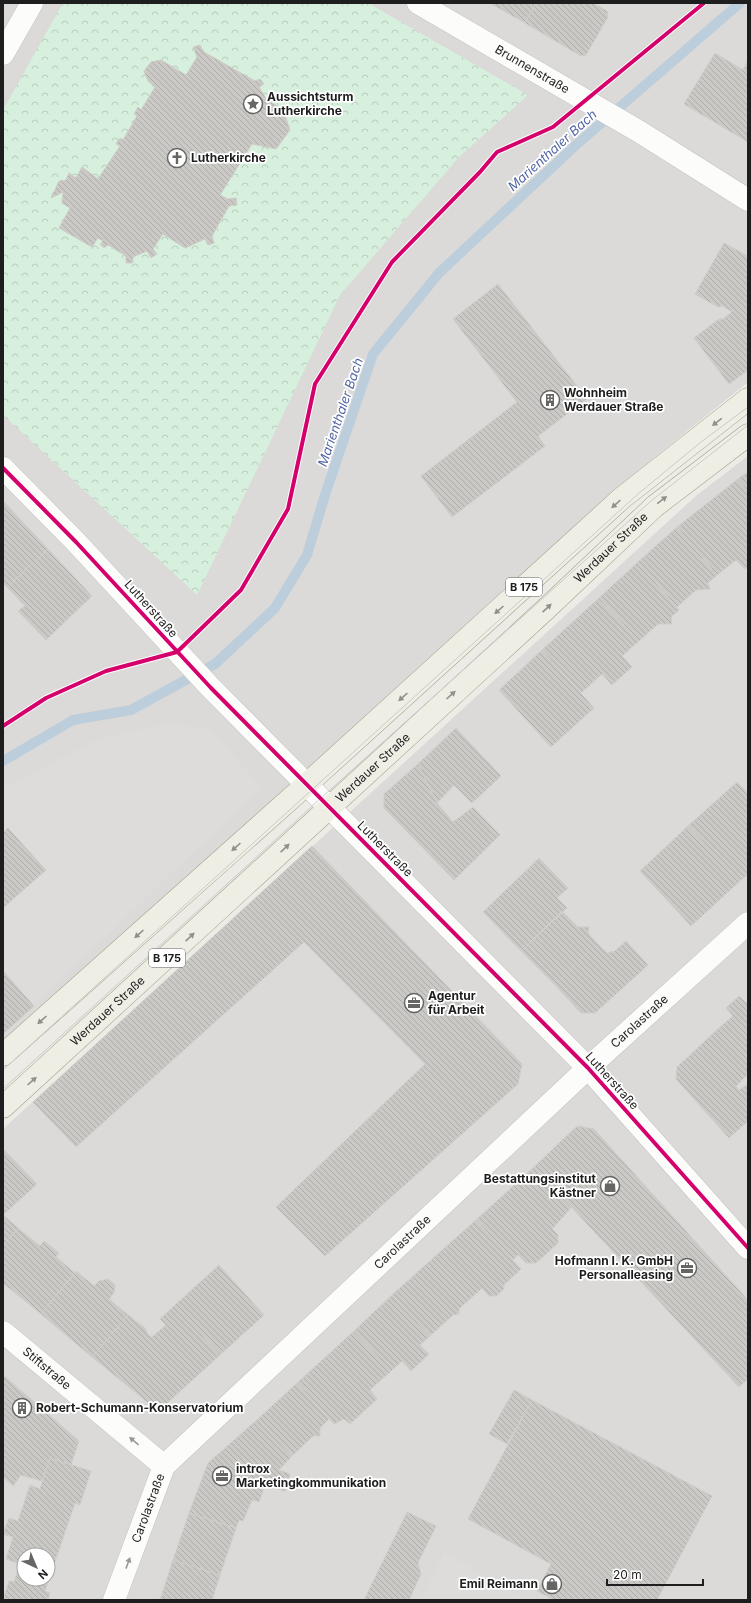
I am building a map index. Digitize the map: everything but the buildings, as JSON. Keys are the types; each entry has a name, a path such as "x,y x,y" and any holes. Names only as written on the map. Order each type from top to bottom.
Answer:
{"main road":[{"name":"B 175","path":"3,1055 307,784 622,498 748,399"},
{"name":"Werdauer Straße","path":"3,1107 540,614 655,506 748,435"}],"street":[{"path":"3,54 32,3"},
{"name":"Brunnenstraße","path":"418,3 579,95 748,200"},
{"name":"Lutherstraße","path":"3,468 76,542 211,688 588,1068 748,1248"},
{"name":"Carolastraße","path":"114,1600 164,1466 588,1068 748,923"},
{"name":"Stiftstraße","path":"3,1332 164,1466"}],"shaded area":[{"path":"3,3 748,3 748,382 614,490 3,1047"},
{"path":"748,456 748,1600 3,1600 3,1129 697,495"},
{"path":"166,724 210,729 261,787 34,1006 3,971 3,908 45,870 3,823 3,788 98,739"},
{"path":"444,1552 527,1600 421,1600"}],"green space":[{"path":"63,3 368,3 528,95 459,157 340,295 197,595 3,415 3,110"}],"waterway":[{"name":"Marienthaler Bach","path":"3,761 73,720 131,710 215,664 275,608 307,555 325,495 373,354 439,273 576,145 740,3"}],"tram line":[{"path":"3,1070 638,494 701,442 748,407"},
{"path":"3,1089 321,798 651,501 748,425"}],"cycle path":[{"path":"3,726 46,698 106,671 177,652 241,590 288,509 315,384 392,262 480,172 497,152 553,127 704,3"},
{"path":"3,468 76,542 211,688 588,1068 748,1248"}],"place":[{"name":"Aussichtsturm Lutherkirche","path":"253,104"},
{"name":"Lutherkirche","path":"177,158"},
{"name":"Wohnheim Werdauer Straße","path":"550,400"},
{"name":"Agentur für Arbeit","path":"414,1003"},
{"name":"Bestattungsinstitut Kästner","path":"610,1186"},
{"name":"Hofmann I. K. GmbH Personalleasing","path":"687,1268"},
{"name":"Robert-Schumann-Konservatorium","path":"22,1408"},
{"name":"introx Marketingkommunikation","path":"222,1476"},
{"name":"Emil Reimann","path":"552,1584"}]}
